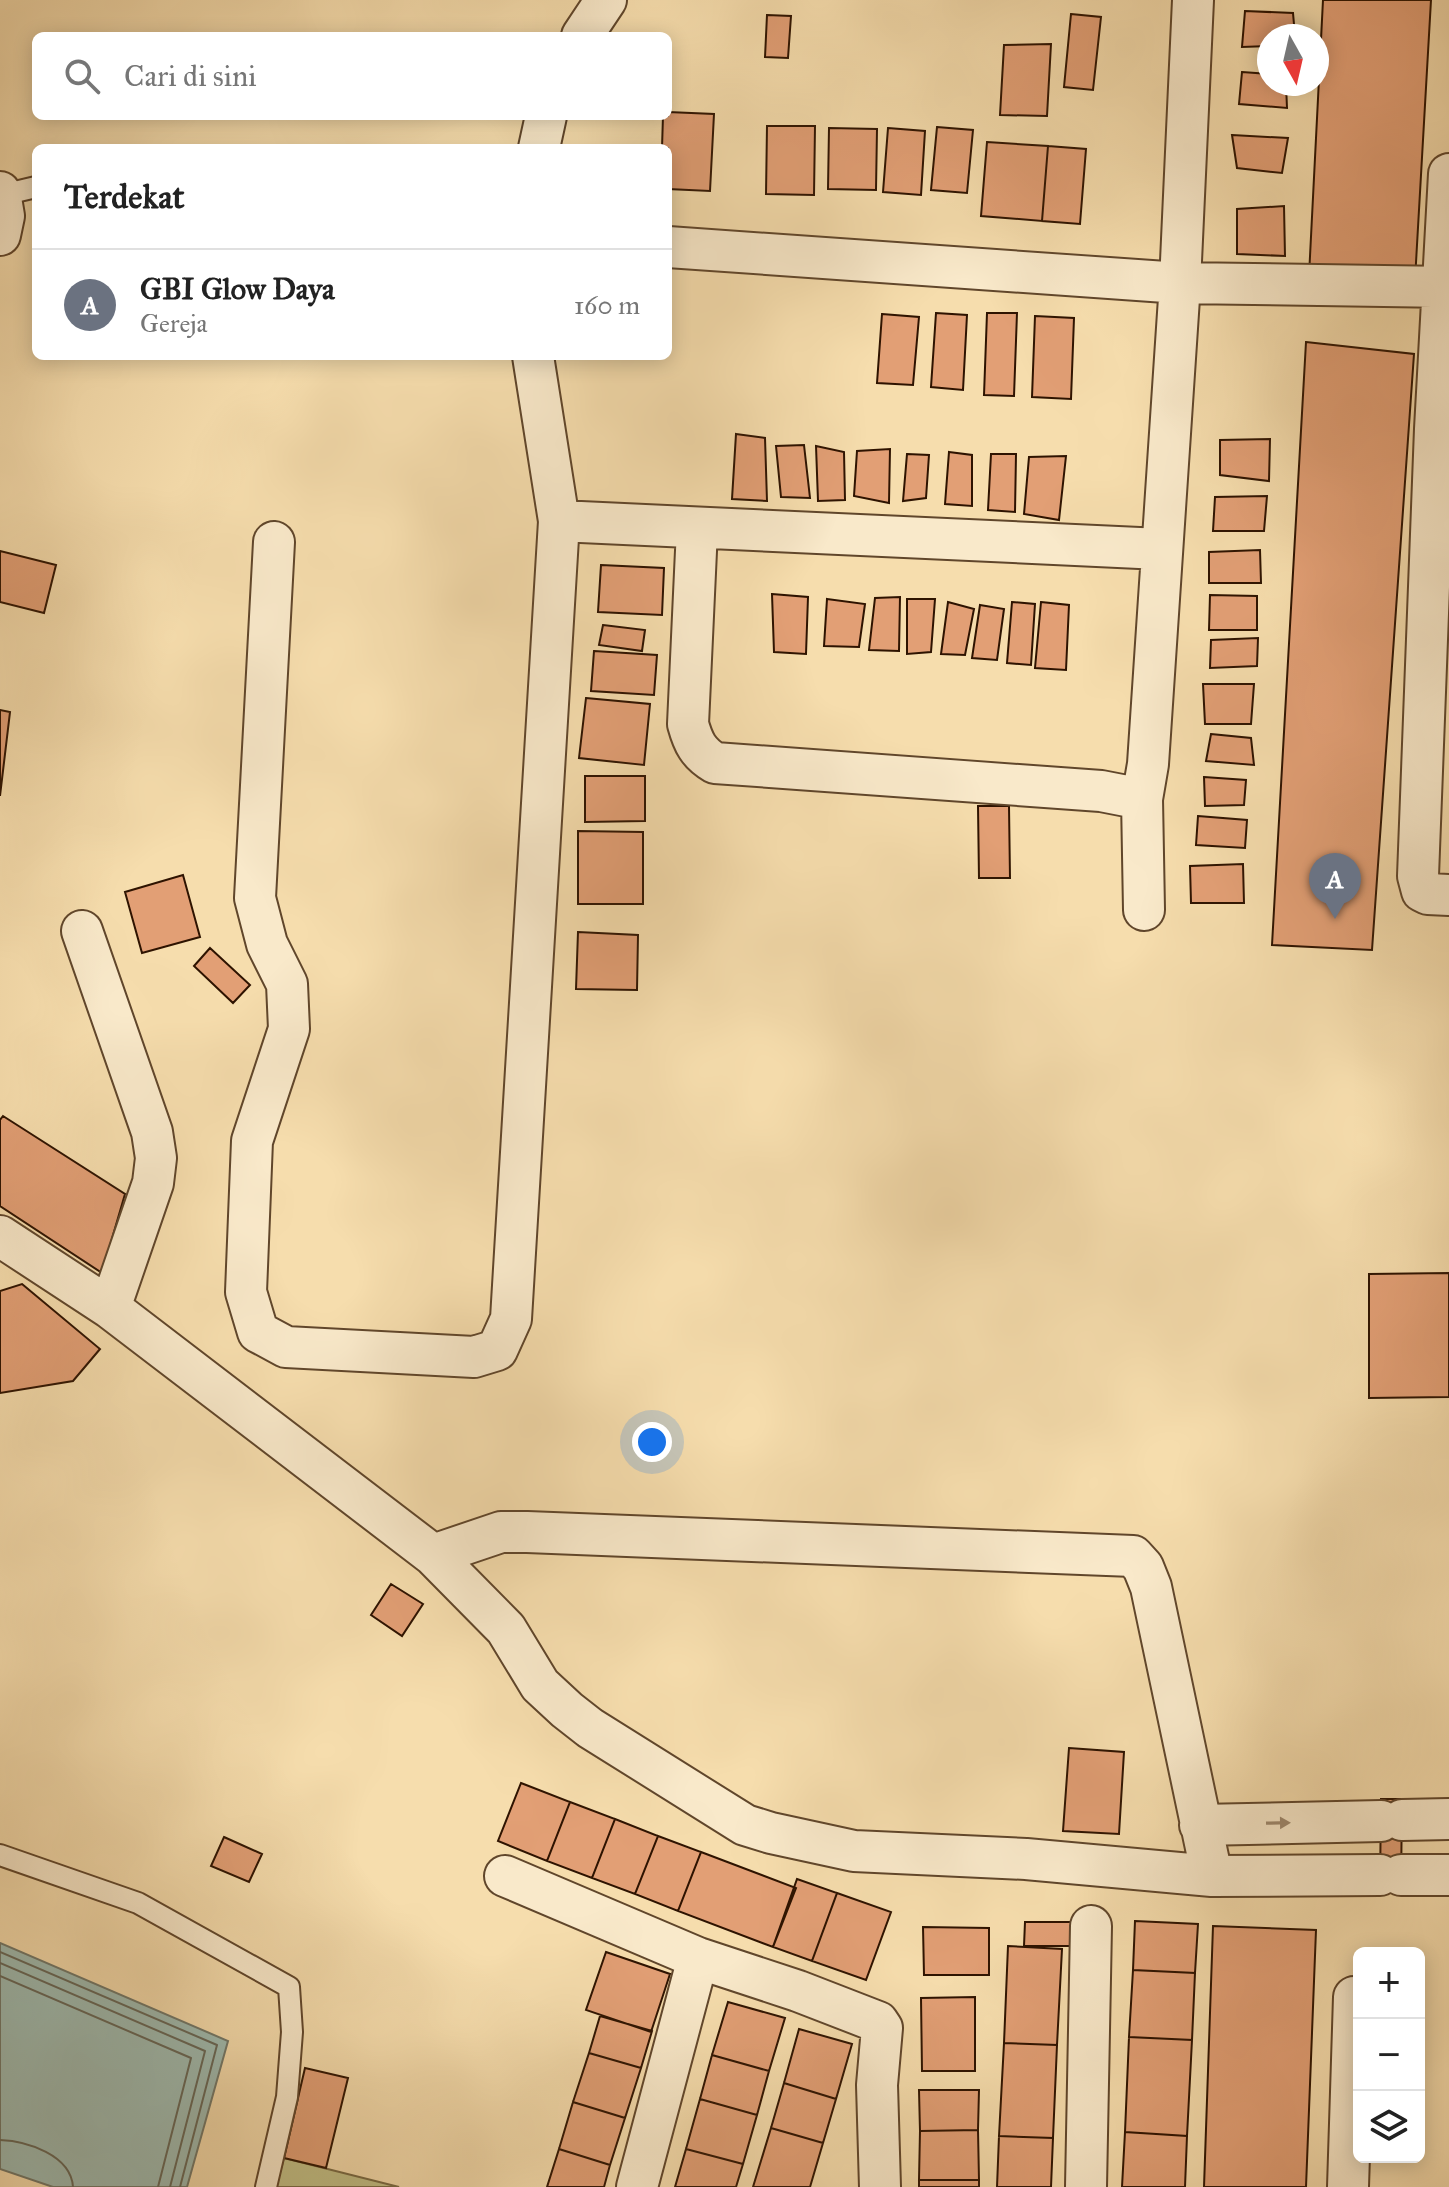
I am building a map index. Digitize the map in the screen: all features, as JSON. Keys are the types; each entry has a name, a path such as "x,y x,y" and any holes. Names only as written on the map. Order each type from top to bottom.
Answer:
{"street":[{"path":"585,32 606,0"},
{"path":"1144,910 1142,799 1148,764 1180,283 1193,0"},
{"path":"540,144 545,120"},
{"path":"1449,174 1437,678 1418,876 1422,891 1449,895"},
{"path":"0,235 13,191"},
{"path":"672,247 1180,283 1445,287"},
{"path":"274,542 255,898 267,944 287,984 289,1029 252,1141 246,1292 258,1332 286,1347 474,1357 497,1350 511,1319 559,521 534,360"},
{"path":"559,521 1161,549"},
{"path":"697,529 688,724 697,749 703,756 715,763 1101,791 1142,799"},
{"path":"82,931 152,1132 156,1158 153,1183 110,1308"},
{"path":"10,1253 110,1308 433,1555 506,1629 540,1685 567,1710 745,1825 854,1851 1026,1859 1212,1876 1449,1875"},
{"path":"433,1555 501,1532 527,1532 1133,1556 1143,1567 1151,1587 1212,1876"},
{"path":"1200,1825 1449,1819"},
{"path":"505,1876 698,1958 873,2019 882,2028 877,2085 880,2187"},
{"path":"1086,2187 1091,1926"},
{"path":"637,2187 698,1958"},
{"path":"1348,2187 1353,2019"},
{"path":"850,2187 877,2085"}],"lane":[{"path":"0,1855 138,1903 289,1987 292,2032 287,2097 266,2187"}],"shaded area":[{"path":"284,2158 399,2187 276,2187"}],"water":[{"path":"0,1943 228,2041 187,2187 53,2187 0,2169"}],"building":[{"path":"1323,0 1431,0 1415,280 1309,276 1318,96 1329,96 1329,24 1322,24"},
{"path":"1245,11 1293,13 1294,24 1257,24 1257,46 1242,47"},
{"path":"1071,14 1101,17 1093,90 1064,87"},
{"path":"767,15 791,16 788,58 765,57"},
{"path":"1051,44 1047,116 1000,115 1004,45"},
{"path":"1242,72 1257,73 1257,96 1286,96 1287,108 1239,104"},
{"path":"672,112 714,114 710,191 672,189 672,144 662,144 663,120 672,120"},
{"path":"767,126 815,126 814,195 766,194"},
{"path":"937,127 973,130 967,193 931,190"},
{"path":"829,128 877,129 876,190 828,189"},
{"path":"888,128 925,131 921,195 883,192"},
{"path":"1232,135 1288,138 1282,173 1237,168"},
{"path":"987,142 1048,146 1042,221 981,216"},
{"path":"1048,146 1086,149 1080,224 1042,221"},
{"path":"1284,206 1285,256 1237,254 1237,209"},
{"path":"936,313 967,315 963,390 931,387"},
{"path":"987,313 1017,313 1014,396 984,395"},
{"path":"882,314 919,317 913,385 877,383"},
{"path":"1035,316 1074,318 1071,399 1032,397"},
{"path":"1306,342 1414,354 1372,950 1272,945"},
{"path":"736,434 765,438 767,501 732,499"},
{"path":"1270,439 1269,481 1220,475 1220,440"},
{"path":"804,445 810,498 781,497 776,446"},
{"path":"816,446 844,452 845,500 818,501"},
{"path":"890,449 889,503 854,496 857,451"},
{"path":"949,452 972,455 972,506 945,504"},
{"path":"907,454 929,455 926,498 903,501"},
{"path":"991,454 1016,454 1015,512 988,510"},
{"path":"1066,456 1059,520 1024,514 1029,457"},
{"path":"1267,496 1264,531 1213,531 1215,497"},
{"path":"1260,550 1261,583 1209,583 1209,552"},
{"path":"0,551 56,565 44,613 0,602"},
{"path":"601,565 664,568 662,615 598,612"},
{"path":"772,594 808,597 806,654 774,652"},
{"path":"1210,595 1257,596 1257,630 1209,630"},
{"path":"900,597 899,651 869,650 875,598"},
{"path":"827,599 865,604 859,647 824,646"},
{"path":"907,599 935,599 931,652 907,654"},
{"path":"948,602 974,609 965,655 941,654"},
{"path":"1012,602 1035,604 1031,665 1007,663"},
{"path":"1041,602 1069,605 1066,670 1035,668"},
{"path":"980,605 1004,609 997,660 972,658"},
{"path":"603,625 645,630 642,651 599,645"},
{"path":"1258,638 1257,666 1210,668 1211,640"},
{"path":"594,651 657,655 654,695 591,691"},
{"path":"1203,684 1254,684 1251,724 1205,724"},
{"path":"586,698 650,704 644,765 579,758"},
{"path":"0,710 10,712 0,796"},
{"path":"1211,734 1251,738 1254,765 1206,761"},
{"path":"585,776 645,776 645,821 585,822"},
{"path":"1204,777 1246,780 1244,805 1205,806"},
{"path":"978,806 1009,806 1010,878 979,878"},
{"path":"1198,816 1247,820 1245,848 1196,845"},
{"path":"578,831 643,832 643,904 578,904"},
{"path":"1243,864 1244,903 1191,903 1190,866"},
{"path":"183,875 200,937 142,953 125,892"},
{"path":"578,932 638,935 637,990 576,989"},
{"path":"210,948 250,985 233,1003 194,966"},
{"path":"3,1116 125,1194 102,1273 0,1206 0,1120"},
{"path":"1449,1273 1449,1397 1369,1398 1369,1274"},
{"path":"22,1284 100,1349 73,1381 0,1393 0,1291"},
{"path":"391,1584 423,1604 402,1636 371,1615"},
{"path":"1069,1748 1124,1752 1119,1834 1063,1831"},
{"path":"521,1783 570,1802 547,1861 498,1841"},
{"path":"1381,1799 1402,1799 1401,1887 1380,1887"},
{"path":"570,1802 615,1819 592,1878 547,1861"},
{"path":"615,1819 658,1836 635,1894 592,1878"},
{"path":"658,1836 701,1852 678,1911 635,1894"},
{"path":"224,1837 262,1854 249,1882 211,1866"},
{"path":"701,1852 796,1888 773,1947 678,1911"},
{"path":"797,1879 837,1893 812,1961 773,1947"},
{"path":"837,1893 891,1912 866,1980 812,1961"},
{"path":"1135,1921 1198,1924 1195,1973 1133,1970"},
{"path":"1025,1922 1079,1922 1078,1946 1024,1946"},
{"path":"1213,1926 1316,1930 1306,2187 1204,2187"},
{"path":"923,1927 989,1928 989,1975 924,1975"},
{"path":"1008,1946 1062,1949 1057,2045 1004,2043"},
{"path":"606,1952 670,1974 651,2032 586,2010"},
{"path":"1133,1970 1195,1973 1192,2040 1129,2037"},
{"path":"975,1997 975,2071 922,2071 921,1998"},
{"path":"728,2002 785,2018 769,2071 712,2055"},
{"path":"600,2016 652,2031 641,2068 589,2053"},
{"path":"799,2029 852,2044 836,2099 784,2083"},
{"path":"1129,2037 1192,2040 1187,2136 1125,2132"},
{"path":"1004,2043 1057,2045 1053,2138 999,2136"},
{"path":"589,2053 641,2068 625,2118 573,2102"},
{"path":"712,2055 769,2071 757,2115 700,2099"},
{"path":"305,2068 348,2078 326,2168 284,2158"},
{"path":"784,2083 836,2099 823,2143 771,2128"},
{"path":"919,2090 979,2090 978,2130 920,2131"},
{"path":"700,2099 757,2115 743,2164 686,2149"},
{"path":"573,2102 625,2118 610,2165 559,2149"},
{"path":"771,2128 823,2143 810,2187 753,2187"},
{"path":"978,2130 979,2180 919,2180 920,2131"},
{"path":"1125,2132 1187,2136 1185,2187 1122,2187"},
{"path":"999,2136 1053,2138 1051,2187 997,2187"},
{"path":"559,2149 610,2165 604,2187 547,2187"},
{"path":"686,2149 743,2164 736,2187 675,2187"},
{"path":"919,2180 979,2180 979,2187 919,2187"}],"place":[{"name":"GBI Glow Daya","path":"1335,919"}]}
